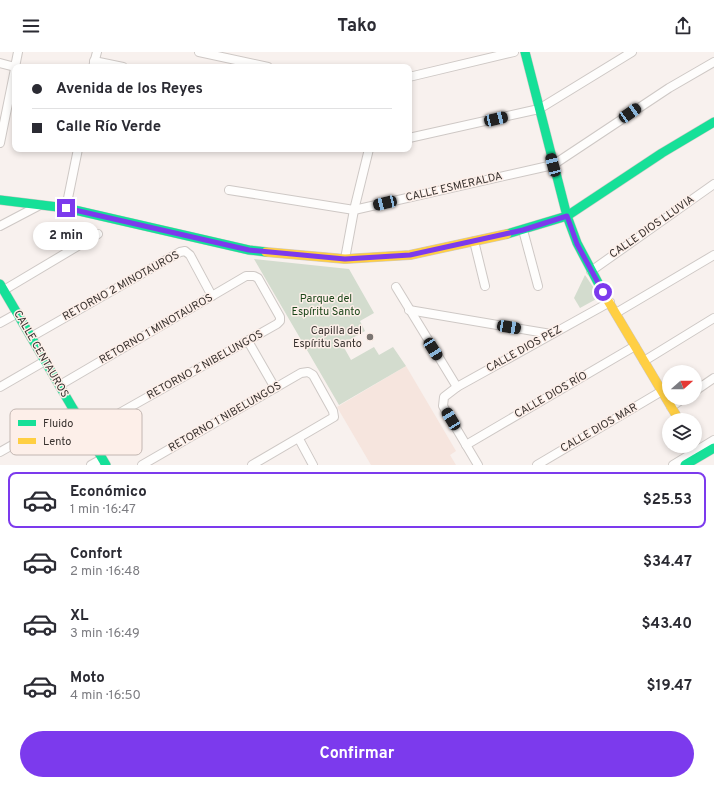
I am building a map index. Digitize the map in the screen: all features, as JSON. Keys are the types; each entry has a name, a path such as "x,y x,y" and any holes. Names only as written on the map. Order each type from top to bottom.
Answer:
{"street":[{"path":"16,64 18,52"},
{"path":"94,64 97,52"},
{"path":"199,52 254,64"},
{"path":"412,76 514,52"},
{"path":"525,52 553,165 567,216 577,244 616,314 662,391"},
{"path":"412,137 539,109 632,52"},
{"path":"553,165 669,88 714,62"},
{"path":"0,63 12,66"},
{"path":"0,143 12,82"},
{"path":"0,200 66,208 249,250 345,259 410,255 523,230 567,216 662,153 714,122"},
{"path":"66,208 77,152"},
{"path":"345,259 354,210 368,152"},
{"name":"CALLE ESMERALDA","path":"354,210 553,165"},
{"name":"CALLE DIOS LLUVIA","path":"591,270 714,184"},
{"path":"229,190 354,210"},
{"path":"0,226 42,204"},
{"path":"523,230 538,286"},
{"path":"2,287 98,234"},
{"path":"474,241 485,286"},
{"name":"RETORNO 2 MINOTAUROS","path":"31,337 180,252 185,251 190,255 212,296"},
{"path":"616,314 714,255"},
{"name":"RETORNO 1 MINOTAUROS","path":"60,385 246,276 254,276 258,278 280,317 280,321"},
{"name":"CALLE CENTAUROS","path":"2,287 73,409"},
{"path":"396,287 457,387"},
{"name":"CALLE DIOS PEZ","path":"466,444 443,406 442,400 446,394 610,302"},
{"path":"409,310 552,334"},
{"path":"0,323 18,313"},
{"path":"644,361 714,318"},
{"name":"RETORNO 2 NIBELUNGOS","path":"127,409 248,341 280,321"},
{"path":"248,341 275,388"},
{"name":"CALLE DIOS RÍO","path":"466,444 635,346"},
{"path":"0,387 45,361"},
{"name":"RETORNO 1 NIBELUNGOS","path":"142,465 301,373 308,372 313,375 333,411 334,417 299,438"},
{"path":"702,386 714,378"},
{"name":"CALLE DIOS MAR","path":"536,465 662,391"},
{"path":"674,405 671,407 675,413"},
{"path":"252,465 299,438 313,465"},
{"path":"702,447 714,440"},
{"path":"466,444 478,465"},
{"path":"0,452 10,446"},
{"path":"702,450 714,448"},
{"path":"673,465 693,453"},
{"path":"685,465 694,453"},
{"path":"92,465 104,462"}],"shaded area":[{"path":"406,366 456,451 450,455 456,465 371,465 337,407"}],"green space":[{"name":"Parque del Espíritu Santo","path":"254,259 349,269 374,313 360,321 365,331 342,344 351,360 374,347 379,355 393,347 406,366 339,405"},
{"path":"585,275 600,297 580,308 574,298"}],"traffic: fast":[{"path":"525,52 567,216 577,243 604,294"},
{"path":"507,234 567,216 662,153 714,122"},
{"path":"0,200 66,208 249,250 266,252"},
{"path":"0,284 73,409"},
{"path":"685,465 714,448"},
{"path":"100,455 106,465"}],"traffic: slow":[{"path":"266,252 345,259 410,255 507,234"},
{"path":"604,294 675,413"}],"place":[{"name":"Capilla del Espíritu Santo","path":"370,337"}],"route":[{"path":"66,208 249,250 345,259 410,255 523,230 567,216 577,244 603,292"}]}
